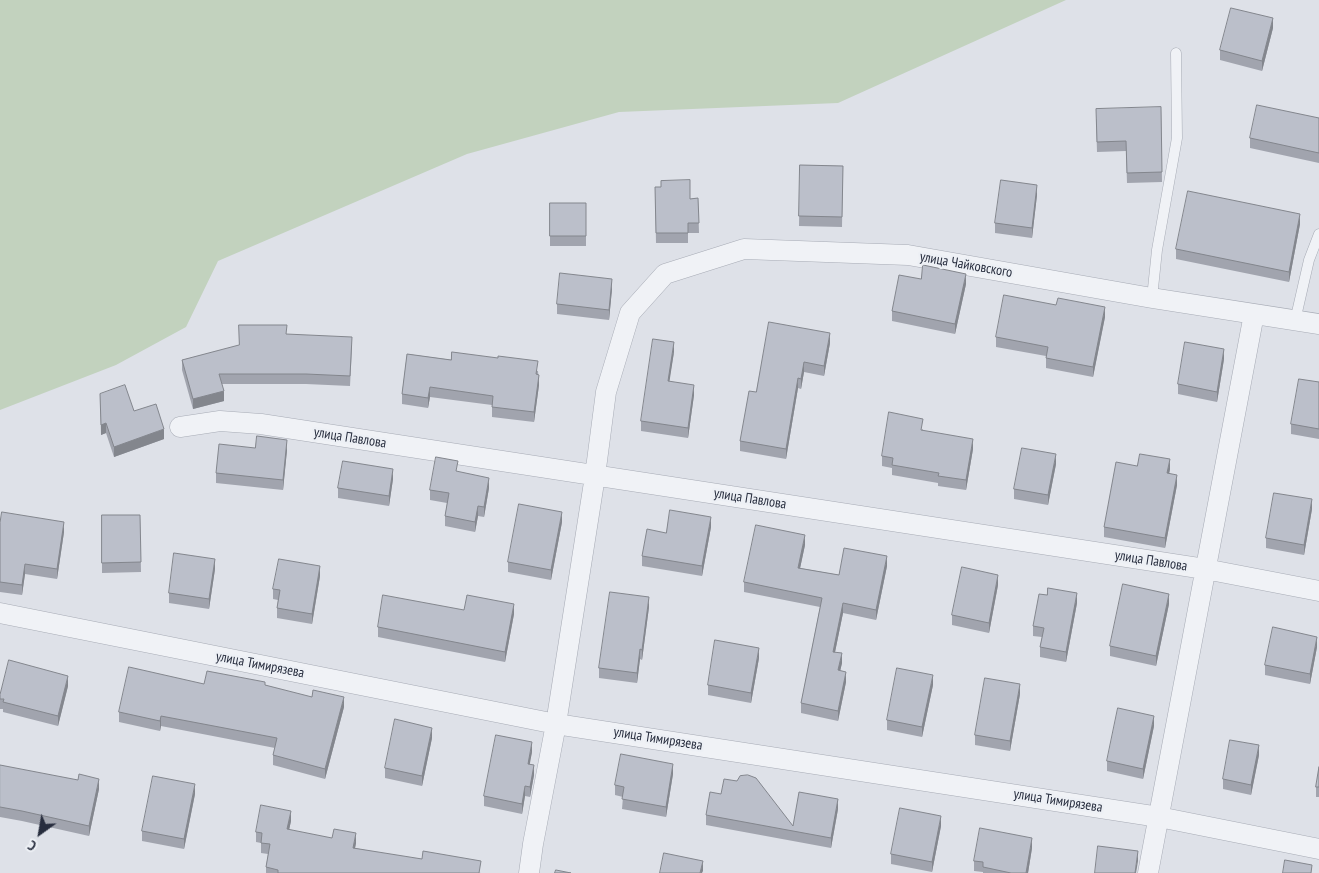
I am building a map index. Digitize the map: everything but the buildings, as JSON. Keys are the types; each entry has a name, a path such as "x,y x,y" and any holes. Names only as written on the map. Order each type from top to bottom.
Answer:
{"street":[{"name":"улица Чайковского","path":"595,476 606,392 630,312 665,274 744,248 908,255 1152,298 1319,324"},
{"path":"1148,873 1254,314"},
{"name":"улица Павлова","path":"180,427 220,421 261,424 1205,569 1319,592"},
{"path":"529,873 556,724 595,476"},
{"name":"улица Тимирязева","path":"0,613 556,724 1158,817 1319,848"}],"lane":[{"path":"1152,298 1157,250 1177,138 1176,53"},
{"path":"1295,321 1309,260 1319,234"}],"green space":[{"path":"0,0 1066,0 838,103 619,112 467,154 218,261 186,327 116,365 0,410"}]}
